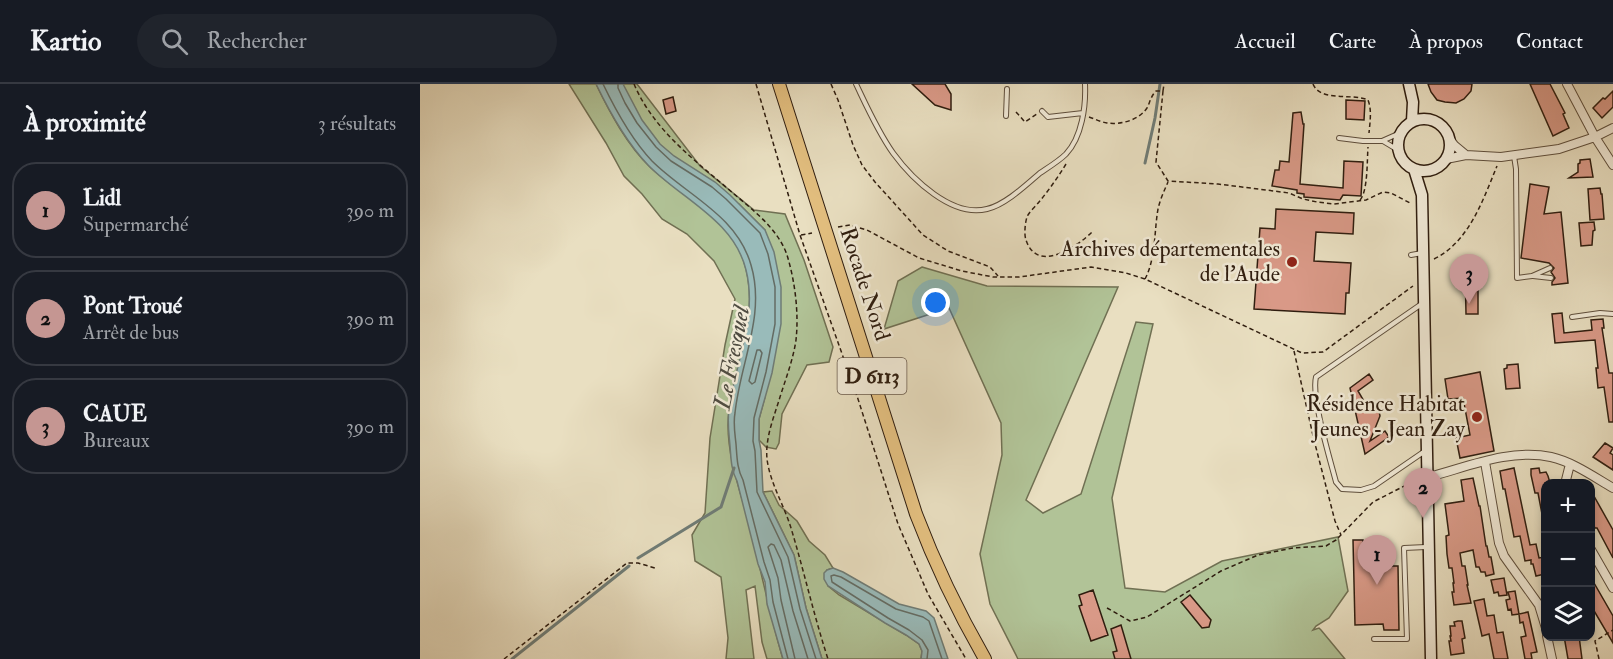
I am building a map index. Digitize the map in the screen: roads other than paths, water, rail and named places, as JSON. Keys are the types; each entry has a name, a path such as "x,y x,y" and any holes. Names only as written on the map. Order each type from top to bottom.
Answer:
{"main road":[{"name":"Rocade Nord","path":"779,84 916,514 931,554 963,621 985,659"}],"street":[{"path":"1409,84 1413,102 1412,121"},
{"path":"1567,84 1613,165"},
{"path":"1413,102 1425,118"},
{"path":"1434,170 1414,169 1406,165 1401,158 1398,150 1400,133 1412,121 1425,118 1440,124 1454,145 1466,155"},
{"path":"1446,159 1466,155 1514,156 1559,149 1613,128"},
{"path":"1422,195 1427,180 1446,159 1450,145 1449,138"},
{"path":"1414,169 1422,195 1431,659"},
{"path":"1428,477 1512,456 1532,455 1552,457 1570,464 1613,488"},
{"path":"1485,462 1499,543 1504,556 1539,605 1541,613"},
{"path":"1566,479 1570,464"},
{"path":"1595,557 1613,588"},
{"path":"1548,641 1552,659"}],"lane":[{"path":"856,84 874,121 894,154 917,180 947,203 967,210 988,209 1006,200 1066,153 1076,138 1083,113 1085,84"},
{"path":"1006,116 1007,89"},
{"path":"1042,111 1048,117 1083,113"},
{"path":"1339,138 1382,141 1400,133"},
{"path":"1382,141 1398,150"},
{"path":"1514,156 1518,278 1532,276 1551,278"},
{"path":"1411,255 1423,253"},
{"path":"1532,276 1550,268"},
{"path":"1424,302 1316,377 1314,383 1336,482 1342,489 1361,490 1374,486 1428,449"},
{"path":"1572,317 1600,313 1613,314"},
{"path":"1374,639 1407,639 1404,548 1430,547"}],"water":[{"path":"596,84 623,84 642,120 660,144 730,195 765,230 774,252 781,287 781,324 772,373 759,419 763,492 794,555 806,608 822,659 783,659 767,604 765,582 732,468 728,414 749,306 746,270 740,253 718,224 661,177 640,156 619,127"},
{"path":"833,568 899,604 926,611 934,618 948,659 921,659 922,651 919,644 828,586 824,573"}],"waterway":[{"path":"1145,163 1160,84"},
{"path":"638,558 721,507 734,468"},
{"path":"512,659 629,566"}],"place":[{"name":"Archives départementales de l'Aude","path":"1292,262"},
{"name":"CAUE","path":"1469,304"},
{"name":"Résidence Habitat Jeunes - Jean Zay","path":"1477,417"},
{"name":"Pont Troué","path":"1423,518"},
{"name":"Lidl","path":"1377,585"}],"water label":[{"name":"Le Fresquel","path":"732,358"}]}
